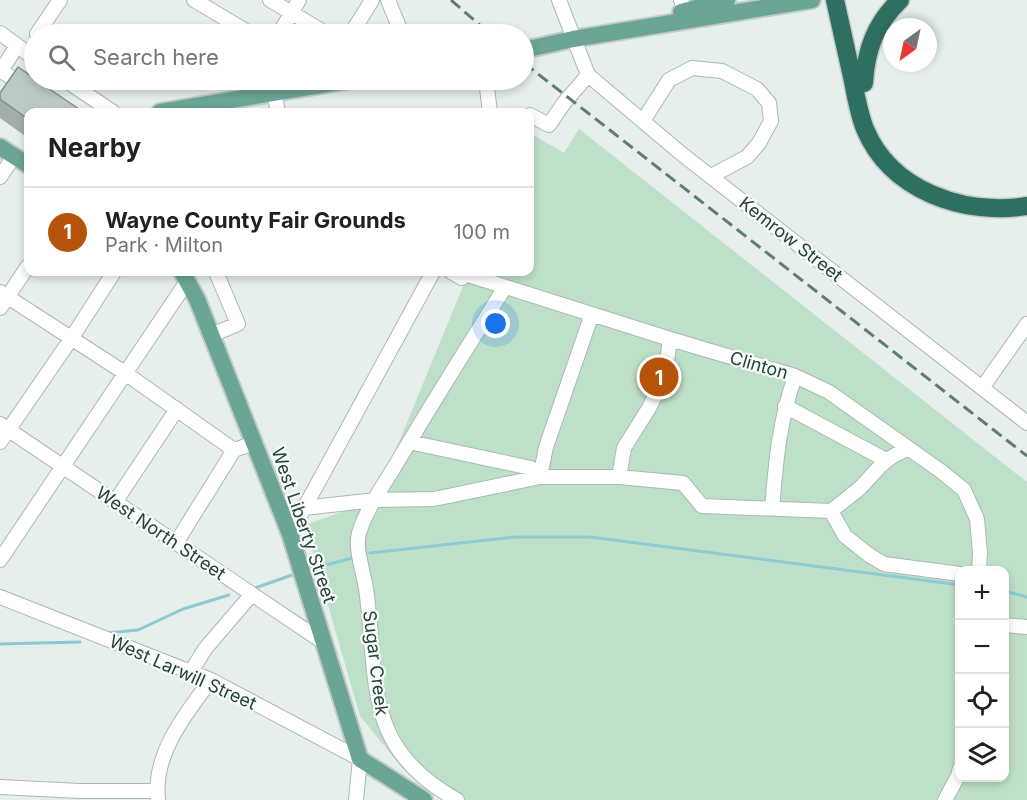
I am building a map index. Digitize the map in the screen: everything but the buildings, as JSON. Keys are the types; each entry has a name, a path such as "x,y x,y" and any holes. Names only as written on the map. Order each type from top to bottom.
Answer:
{"highway":[{"path":"835,0 861,118 871,140 885,161 915,186 951,202 988,208 1027,206"},
{"path":"845,0 874,121 880,135 898,159 930,182 969,195 1003,198 1027,195"},
{"path":"864,84 865,62 873,35 887,13 900,0"}],"main road":[{"path":"534,48 727,0"},
{"path":"685,10 812,0"},
{"path":"184,108 288,90"},
{"path":"0,147 21,161"},
{"name":"West Liberty Street","path":"185,276 211,335 290,534 360,759"},
{"path":"360,759 424,800"}],"street":[{"path":"44,24 60,0"},
{"path":"194,0 234,24"},
{"path":"270,0 310,24"},
{"path":"285,24 299,0"},
{"path":"357,24 372,0"},
{"path":"388,0 398,24"},
{"name":"Kemrow Street","path":"559,0 588,75 711,176 1026,421"},
{"path":"0,33 24,51"},
{"path":"24,53 0,71 24,86"},
{"path":"643,121 669,81 692,68 722,71 757,89 769,103 771,121 759,143 747,157 711,176"},
{"path":"534,117 549,125 588,75"},
{"path":"31,90 39,95"},
{"path":"78,90 102,108"},
{"path":"487,90 490,108"},
{"path":"274,93 277,108"},
{"path":"0,177 21,161"},
{"path":"24,271 3,299 125,373 234,450"},
{"path":"0,442 4,426 71,339 111,276"},
{"path":"0,560 64,467 185,276"},
{"path":"211,335 238,324 218,276"},
{"path":"290,534 431,276"},
{"name":"Clinton","path":"471,276 795,376 829,392 942,471 964,490 977,519 979,566"},
{"name":"Sugar Creek","path":"456,800 411,766 396,748 384,725 377,702 366,587 358,535 375,500 409,442 505,287"},
{"path":"540,477 546,447 592,314"},
{"path":"982,388 1027,324"},
{"path":"619,477 624,448 665,376 670,339"},
{"path":"772,509 778,440 785,406 795,376"},
{"path":"785,406 886,460"},
{"path":"116,502 177,409"},
{"name":"West North Street","path":"4,426 323,642"},
{"path":"409,442 531,468 540,477"},
{"path":"176,543 234,450 254,443"},
{"path":"304,508 375,500 434,499 540,477 619,477 683,483 702,506 831,511 861,486 886,460 908,448"},
{"path":"831,511 845,536 868,555 884,564 955,573"},
{"path":"191,672 205,650 252,594"},
{"name":"West Larwill Street","path":"0,597 211,680 360,759"},
{"path":"1009,625 1027,627"},
{"path":"0,787 157,796 160,765 175,732 211,680"},
{"name":"West Liberty Street","path":"357,800 360,759"},
{"path":"945,800 955,782"}],"green space":[{"path":"579,129 1027,482 1027,800 445,800 403,769 360,716 305,525 375,500 467,276 534,276 534,135 564,153"}],"waterway":[{"path":"370,553 515,537 590,537 955,584"},
{"path":"311,569 352,558"},
{"path":"255,588 292,575"},
{"path":"1009,592 1027,597"},
{"path":"107,633 138,630 183,609 229,595"},
{"path":"0,644 80,642"}],"railway":[{"path":"451,0 479,24"},
{"path":"534,71 1027,456"}],"place":[{"name":"Wayne County Fair Grounds","path":"659,377"}]}
